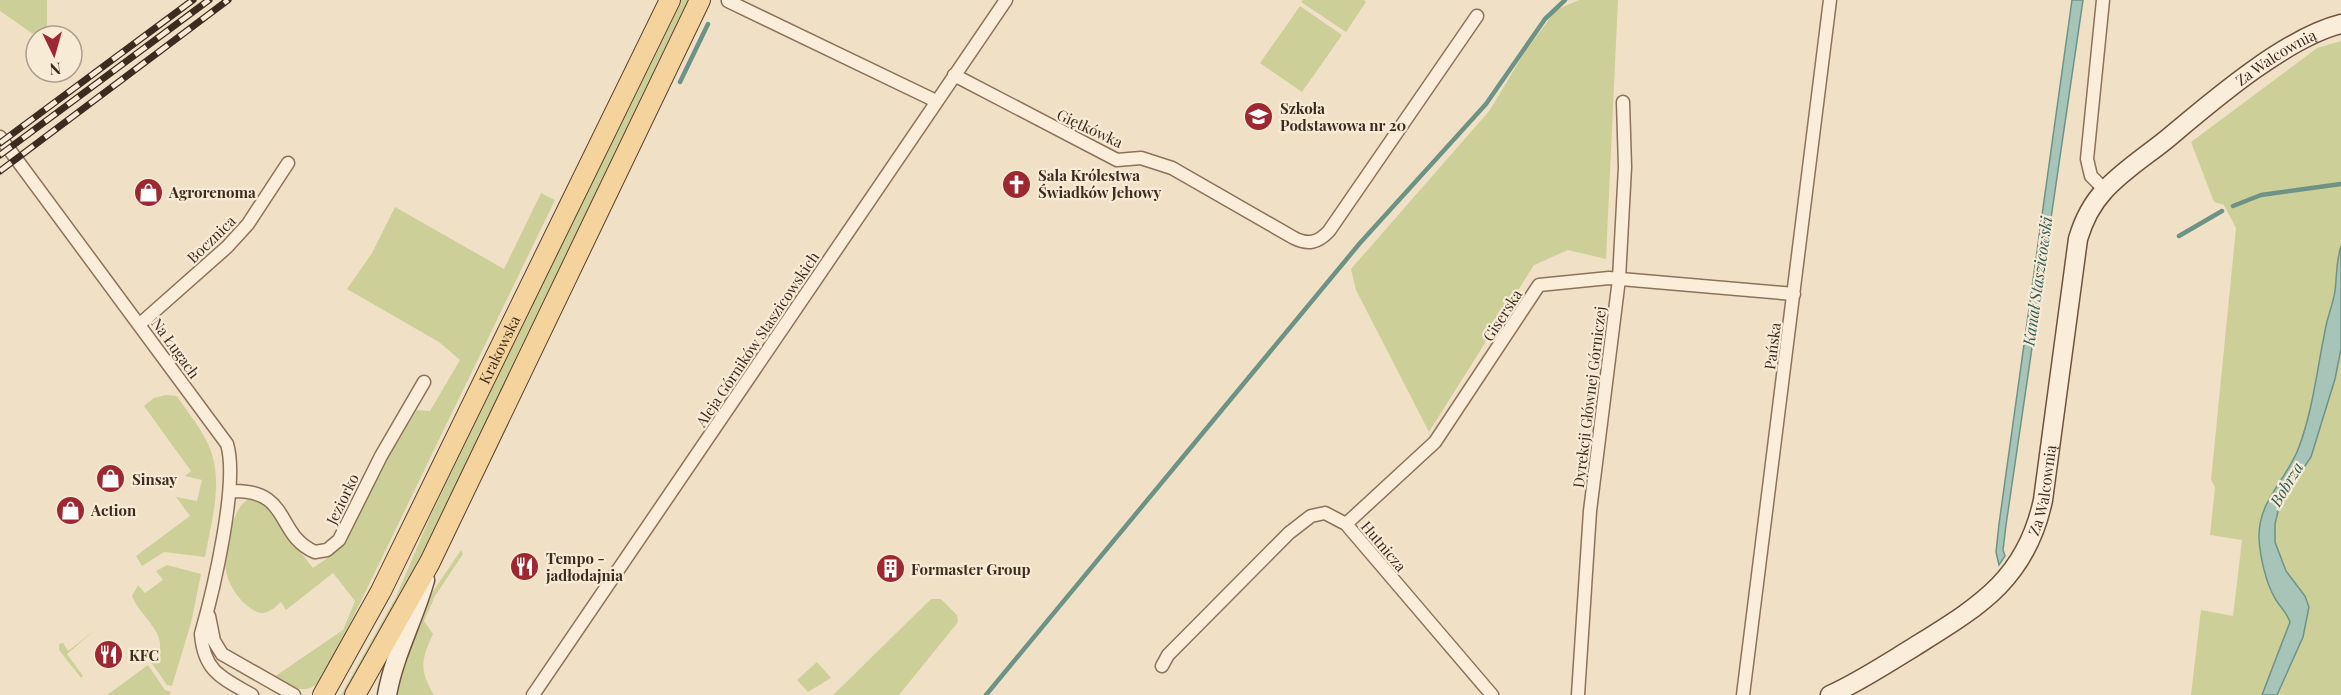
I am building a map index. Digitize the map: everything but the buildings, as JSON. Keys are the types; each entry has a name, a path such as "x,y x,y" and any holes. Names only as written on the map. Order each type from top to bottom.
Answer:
{"main road":[{"name":"Krakowska","path":"323,695 381,591 670,0"},
{"name":"Krakowska","path":"355,695 430,562 700,0"},
{"name":"Za Walcownią","path":"1830,695 1860,680 1975,609 2001,587 2021,560 2035,531 2043,500 2078,239 2086,217 2104,190 2246,76 2315,34 2341,24"},
{"path":"387,695 396,660 415,616 430,562"}],"street":[{"name":"Aleja Górników Staszicowskich","path":"533,695 1006,0"},
{"name":"Pańska","path":"1743,695 1830,0"},
{"path":"2103,0 2087,159 2091,176 2104,190"},
{"path":"728,1 936,101"},
{"name":"Giętkówka","path":"954,75 1117,160 1141,158 1172,168 1294,238 1312,243 1329,231 1477,16"},
{"name":"Dyrekcji Głównej Górniczej","path":"1578,695 1590,511 1620,279 1625,167 1623,102"},
{"name":"Na Ługach","path":"0,137 222,435 230,453 231,491 209,608 201,634 206,661 223,678 247,693"},
{"name":"Bocznica","path":"140,324 227,247 248,224 288,163"},
{"name":"Giserska","path":"1346,524 1435,442 1539,285 1581,279 1620,279 1794,294"},
{"name":"Jeziorko","path":"231,491 247,490 269,498 303,544 315,552 327,550 339,540 381,456 424,382"},
{"name":"Hutnicza","path":"1162,666 1168,655 1214,607 1228,597 1301,522 1317,513 1325,513 1346,524 1492,695"},
{"name":"Na Ługach","path":"209,608 210,627 216,648 222,654 294,695"}],"green space":[{"path":"0,0 47,0 47,24 24,24 24,28 0,11"},
{"path":"679,0 690,0 395,610 346,695 341,695 396,597 430,517"},
{"path":"1303,0 1364,0 1366,2 1346,32 1301,2"},
{"path":"1579,0 1618,0 1606,259 1568,250 1534,265 1429,432 1356,290 1351,269 1490,110 1524,53 1556,10"},
{"path":"1300,6 1342,35 1302,92 1260,63"},
{"path":"2341,41 2341,695 2191,695 2201,610 2233,616 2242,540 2210,535 2215,487 2211,480 2236,228 2224,205 2214,202 2191,142 2317,48"},
{"path":"541,193 555,200 347,630 331,668 318,684 309,688 297,689 290,686 274,677 343,630 355,601 333,573 286,610 281,602 267,612 255,611 243,602 227,577 225,563 227,543 233,520 243,503 249,499 261,501 313,568 336,552 346,541 385,463 417,410 430,411 460,360 439,342 347,289 372,253 395,207 504,269"},
{"path":"166,395 177,396 202,432 211,452 216,482 214,512 205,557 164,552 142,566 136,556 190,516 176,497 197,501 202,480 185,476 191,471 144,406 154,398"},
{"path":"461,550 463,554 435,596 424,621 433,634 423,665 426,679 434,695 393,695 424,605"},
{"path":"167,565 201,574 191,623 172,686 167,685 151,662 158,653 159,637 132,596 138,585 145,593 163,580 156,571"},
{"path":"931,599 941,599 957,615 958,622 899,695 833,695"},
{"path":"95,630 67,654 83,676 81,678 59,650 59,644 63,643 68,651"},
{"path":"817,662 831,678 808,692 797,680"},
{"path":"148,665 165,690 171,692 170,695 107,695"}],"water":[{"name":"Kanał Staszicowski","path":"2072,0 2083,0 2006,525 2003,550 2005,556 1999,565 1996,552 1999,524"},
{"name":"Bobrza","path":"2341,246 2341,349 2335,379 2311,457 2280,503 2275,524 2275,542 2286,571 2305,596 2309,607 2303,637 2277,695 2262,695 2290,622 2272,594 2266,578 2259,538 2260,525 2268,501 2294,459 2304,433 2334,296"}],"waterway":[{"path":"986,695 1360,243 1486,104 1545,19 1565,0"},
{"path":"680,82 708,24"},
{"path":"2233,206 2261,195 2341,184"},
{"path":"2179,236 2222,211"}],"railway":[{"path":"0,143 193,0"},
{"path":"0,155 209,0"},
{"path":"0,171 228,0"}],"place":[{"name":"Szkoła Podstawowa nr 20","path":"1259,117"},
{"name":"Sala Królestwa Świadków Jehowy","path":"1017,184"},
{"name":"Agrorenoma","path":"148,192"},
{"name":"Sinsay","path":"111,479"},
{"name":"Action","path":"70,510"},
{"name":"Tempo - jadłodajnia","path":"525,567"},
{"name":"Formaster Group","path":"890,569"},
{"name":"KFC","path":"108,655"}]}
